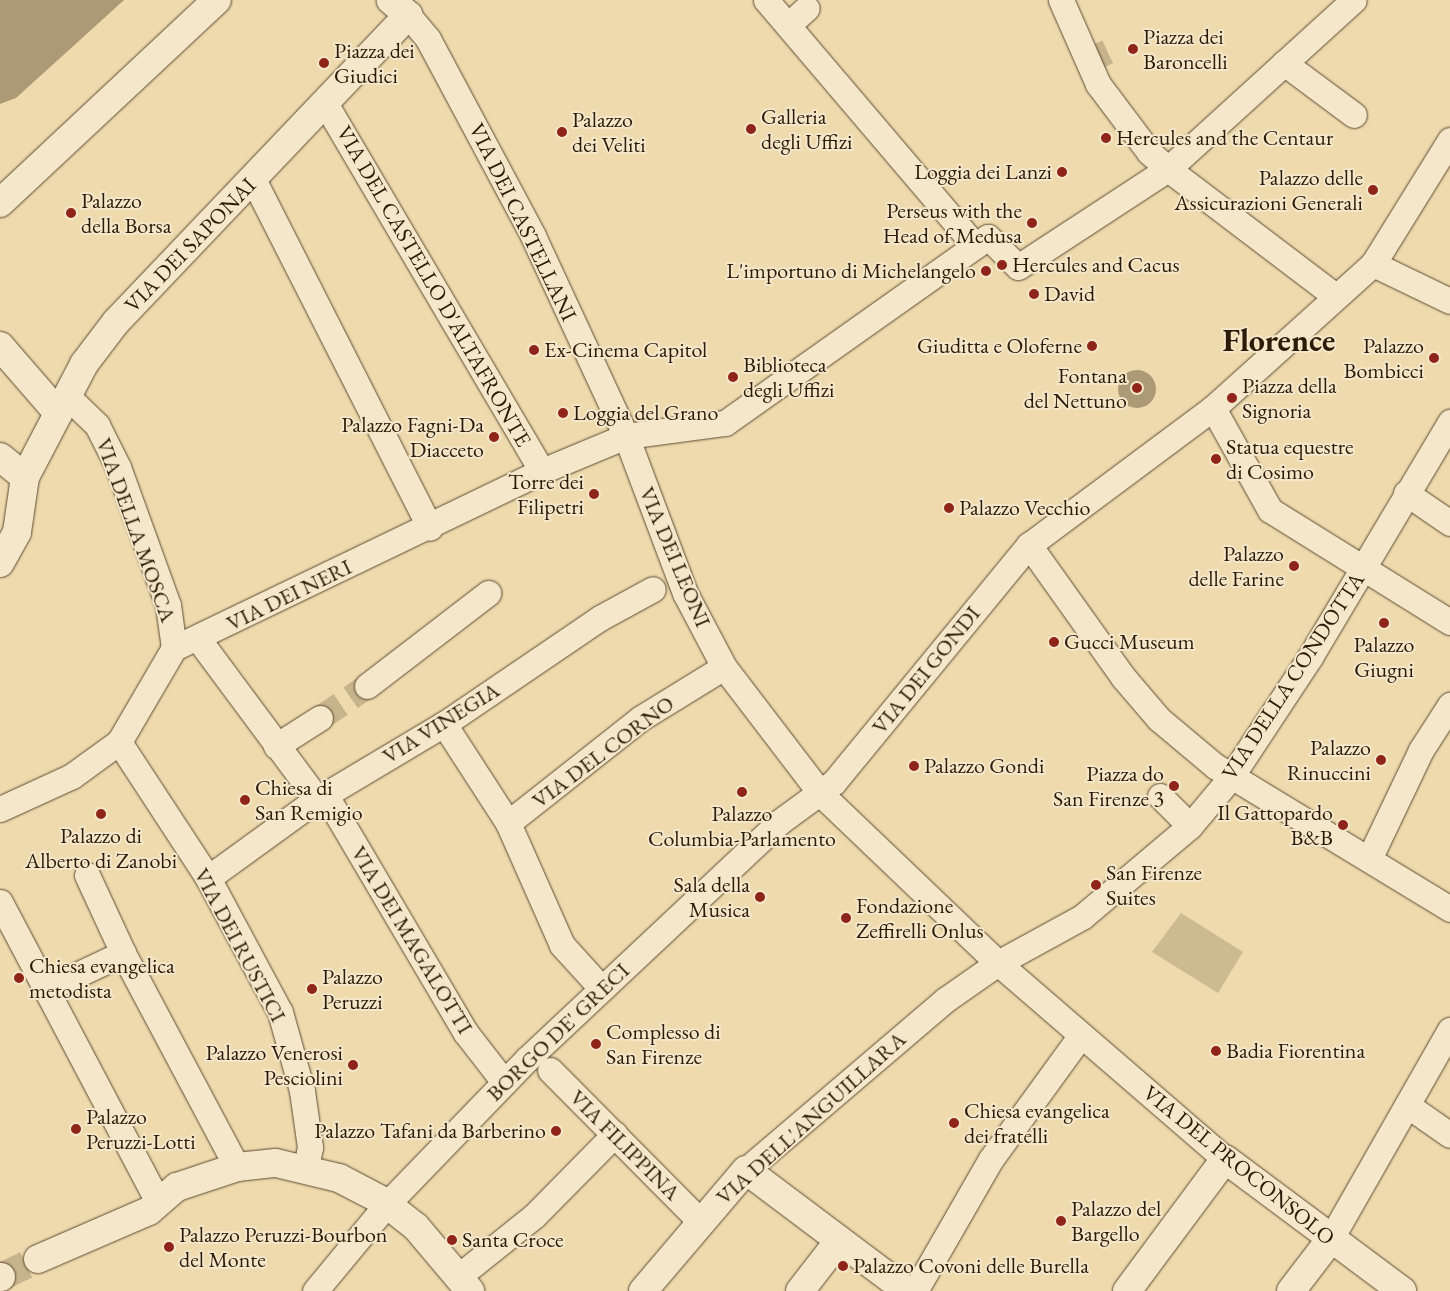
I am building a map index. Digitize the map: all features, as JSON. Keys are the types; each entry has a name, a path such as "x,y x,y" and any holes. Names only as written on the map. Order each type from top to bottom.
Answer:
{"street":[{"path":"0,203 217,0"},
{"path":"766,0 970,250 988,237 1018,267 1168,169 1354,0"},
{"path":"1061,0 1085,62 1146,149 1168,169 1334,295"},
{"path":"325,102 400,7"},
{"name":"VIA DEI CASTELLANI","path":"400,7 428,39 474,122 626,436"},
{"path":"788,25 807,8"},
{"path":"1284,63 1354,115"},
{"name":"VIA DEI SAPONAI","path":"0,563 16,532 17,489 63,404 116,322 325,102"},
{"name":"VIA DEL CASTELLO D'ALTAFRONTE","path":"325,102 542,471"},
{"name":"VIA DEI GONDI","path":"821,794 1029,544 1213,408 1334,295 1373,264 1391,239 1450,140"},
{"path":"253,179 430,528"},
{"name":"VIA DEI NERI","path":"174,648 199,640 430,528 542,471 626,436 724,423 970,250"},
{"path":"1373,264 1427,286 1450,301"},
{"path":"0,346 63,404"},
{"name":"VIA DELLA MOSCA","path":"63,404 97,425 118,467 168,605 174,648"},
{"path":"1213,408 1274,513 1363,566 1450,622"},
{"name":"VIA DELLA CONDOTTA","path":"998,963 1082,916 1190,826 1231,777 1310,657 1450,422"},
{"name":"VIA DEI LEONI","path":"626,436 668,582 724,667 821,794 998,963"},
{"path":"0,457 17,489"},
{"path":"1406,493 1450,523"},
{"path":"1029,544 1123,677 1159,719 1231,777 1450,909"},
{"name":"VIA VINEGIA","path":"208,878 321,797 444,724 600,618 668,582"},
{"path":"366,686 488,593"},
{"name":"VIA DEI MAGALOTTI","path":"199,640 275,744 321,797 466,1033 504,1082"},
{"path":"0,809 72,776 119,742 174,648"},
{"name":"VIA DEL CORNO","path":"508,823 641,718 724,667"},
{"path":"1368,859 1421,750 1450,705"},
{"path":"275,744 320,718"},
{"path":"444,724 508,823 562,945 602,989"},
{"name":"VIA DEI RUSTICI","path":"119,742 208,878 280,1012 302,1091 310,1147 306,1168"},
{"name":"BORGO DE' GRECI","path":"315,1291 386,1204 504,1082 542,1061 602,989 778,823 821,794"},
{"path":"1160,796 1190,826"},
{"path":"87,875 123,953 237,1167"},
{"path":"0,902 49,988 135,1165 158,1202"},
{"path":"49,988 123,953"},
{"name":"VIA DEL PROCONSOLO","path":"998,963 1225,1159 1330,1240 1402,1291"},
{"name":"VIA DELL'ANGUILLARA","path":"643,1291 699,1220 746,1170 945,1000 998,963"},
{"path":"1291,1291 1330,1240 1450,1030"},
{"path":"915,1291 991,1159 1081,1035"},
{"name":"VIA FILIPPINA","path":"542,1061 699,1220"},
{"path":"1407,1105 1450,1135"},
{"path":"38,1259 149,1211 177,1187 237,1167 276,1163 306,1168 339,1178 386,1204 416,1227 464,1283 615,1134"},
{"path":"1128,1291 1225,1159"},
{"path":"746,1170 838,1242 907,1291"},
{"path":"800,1291 838,1242"}],"shaded area":[{"path":"0,0 124,0 16,98 0,104"},
{"name":"Fontana del Nettuno","path":"1137,370 1150,376 1156,389 1150,402 1137,408 1124,402 1118,389 1124,376"},
{"path":"1181,913 1243,952 1218,993 1152,952"}],"tunnel":[{"path":"1085,62 1113,49"},
{"path":"320,718 367,686"},
{"path":"1,1277 38,1259"}],"place":[{"name":"Piazza dei Baroncelli","path":"1133,49"},
{"name":"Piazza dei Giudici","path":"324,63"},
{"name":"Galleria degli Uffizi","path":"751,129"},
{"name":"Palazzo dei Veliti","path":"562,132"},
{"name":"Hercules and the Centaur","path":"1106,138"},
{"name":"Loggia dei Lanzi","path":"1062,172"},
{"name":"Palazzo delle Assicurazioni Generali","path":"1373,190"},
{"name":"Palazzo della Borsa","path":"71,213"},
{"name":"Perseus with the Head of Medusa","path":"1032,223"},
{"name":"Hercules and Cacus","path":"1002,265"},
{"name":"L'importuno di Michelangelo","path":"986,271"},
{"name":"David","path":"1034,294"},
{"name":"Giuditta e Oloferne","path":"1092,346"},
{"name":"Ex-Cinema Capitol","path":"534,350"},
{"name":"Palazzo Bombicci","path":"1434,358"},
{"name":"Biblioteca degli Uffizi","path":"733,377"},
{"name":"Fontana del Nettuno","path":"1137,388"},
{"name":"Piazza della Signoria","path":"1232,398"},
{"name":"Loggia del Grano","path":"563,413"},
{"name":"Palazzo Fagni-Da Diacceto","path":"494,437"},
{"name":"Statua equestre di Cosimo","path":"1216,459"},
{"name":"Torre dei Filipetri","path":"594,494"},
{"name":"Palazzo Vecchio","path":"949,508"},
{"name":"Palazzo delle Farine","path":"1294,566"},
{"name":"Palazzo Giugni","path":"1384,623"},
{"name":"Gucci Museum","path":"1054,642"},
{"name":"Palazzo Rinuccini","path":"1381,760"},
{"name":"Palazzo Gondi","path":"914,766"},
{"name":"Piazza do San Firenze 3","path":"1174,786"},
{"name":"Palazzo Columbia-Parlamento","path":"742,792"},
{"name":"Chiesa di San Remigio","path":"245,800"},
{"name":"Palazzo di Alberto di Zanobi","path":"101,814"},
{"name":"Il Gattopardo B&B","path":"1343,825"},
{"name":"San Firenze Suites","path":"1096,885"},
{"name":"Sala della Musica","path":"760,897"},
{"name":"Fondazione Zeffirelli Onlus","path":"846,918"},
{"name":"Chiesa evangelica metodista","path":"19,978"},
{"name":"Palazzo Peruzzi","path":"312,989"},
{"name":"Complesso di San Firenze","path":"596,1044"},
{"name":"Badia Fiorentina","path":"1216,1051"},
{"name":"Palazzo Venerosi Pesciolini","path":"353,1065"},
{"name":"Chiesa evangelica dei fratelli","path":"954,1123"},
{"name":"Palazzo Peruzzi-Lotti","path":"76,1129"},
{"name":"Palazzo Tafani da Barberino","path":"556,1131"},
{"name":"Palazzo del Bargello","path":"1061,1221"},
{"name":"Santa Croce","path":"452,1240"},
{"name":"Palazzo Peruzzi-Bourbon del Monte","path":"169,1247"},
{"name":"Palazzo Covoni delle Burella","path":"843,1266"}],"district":[{"name":"Florence","path":"1279,340"}]}
